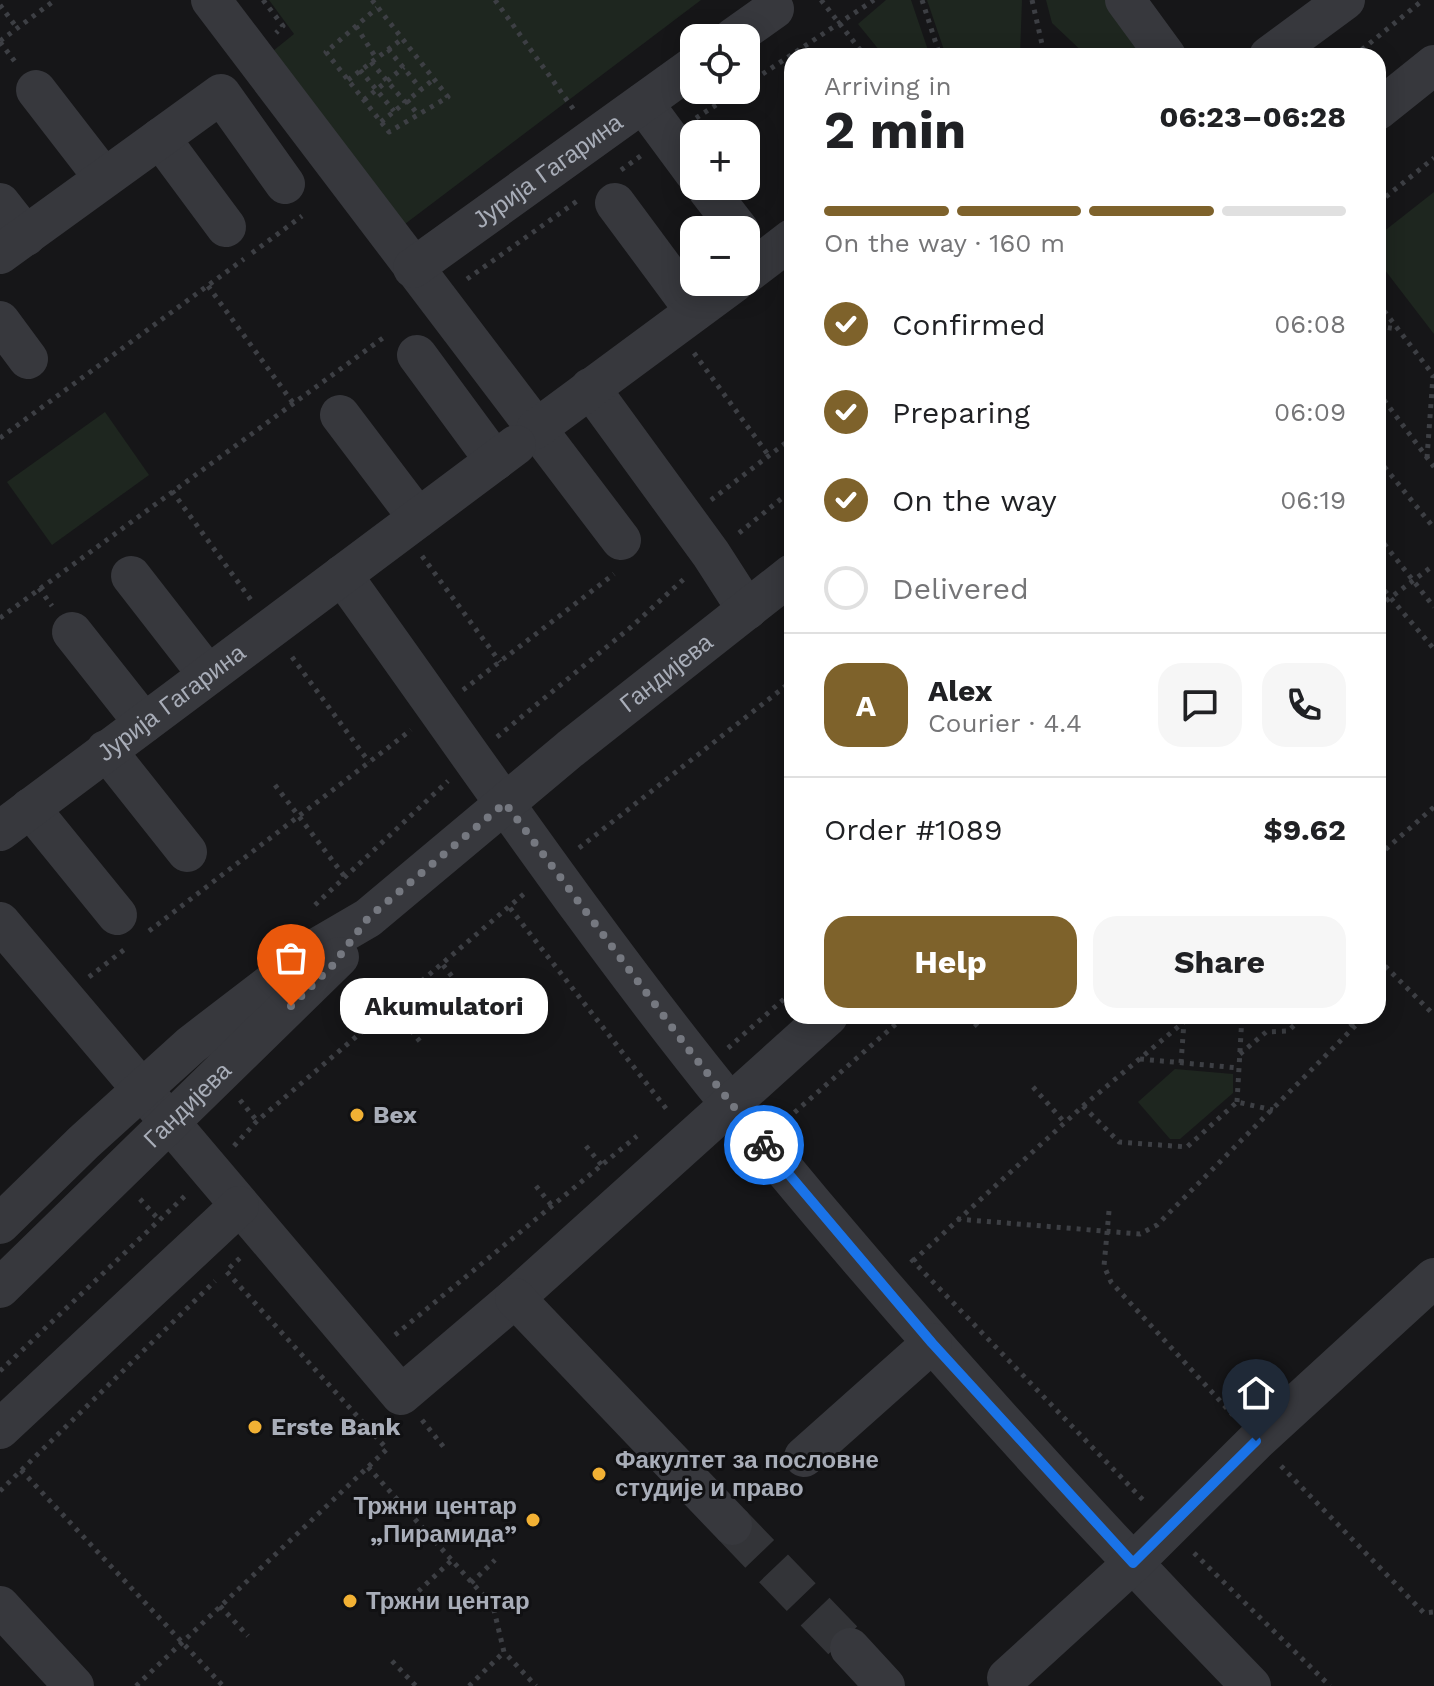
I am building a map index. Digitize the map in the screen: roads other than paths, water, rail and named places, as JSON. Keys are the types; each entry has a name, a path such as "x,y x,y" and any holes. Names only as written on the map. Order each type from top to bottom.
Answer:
{"street":[{"path":"211,0 438,299 516,445"},
{"path":"1125,0 1160,48"},
{"path":"1280,48 1345,0"},
{"path":"753,24 774,9"},
{"path":"1386,104 1434,65"},
{"name":"Јурија Гагарина","path":"413,268 680,76"},
{"path":"36,90 104,178"},
{"path":"0,203 13,245 221,94 285,184"},
{"name":"Јурија Гагарина","path":"643,103 680,152"},
{"path":"160,138 226,227"},
{"path":"606,190 685,319"},
{"path":"716,200 728,216"},
{"name":"Јурија Гагарина","path":"15,819 712,296"},
{"path":"0,321 28,359"},
{"path":"417,355 621,540"},
{"path":"590,388 711,554 747,610"},
{"path":"340,415 411,524"},
{"path":"342,575 505,803 566,857 730,1077 900,1274 932,1343 1133,1563 1251,1686"},
{"path":"131,576 208,675"},
{"name":"Гандијева","path":"0,1224 140,1089 320,946 368,918 505,803 784,580"},
{"path":"72,632 144,723"},
{"path":"106,750 187,852"},
{"path":"15,819 117,915"},
{"name":"Гандијева","path":"0,1288 333,965 368,918"},
{"path":"0,922 401,1395 515,1298 730,1077 815,1024"},
{"path":"0,1429 202,1266 252,1221"},
{"path":"1007,1678 1434,1278"},
{"path":"515,1298 732,1525"},
{"path":"804,1457 932,1343"},
{"path":"0,1606 74,1686"},
{"path":"850,1648 885,1686"}],"tunnel":[{"path":"732,1525 850,1648"}],"place":[{"name":"Akumulatori","path":"291,1006"},
{"name":"Bex","path":"357,1115"},
{"name":"Erste Bank","path":"255,1427"},
{"name":"Факултет за пословне студије и право","path":"599,1474"},
{"name":"Тржни центар „Пирамида”","path":"533,1520"},
{"name":"Тржни центар","path":"350,1601"}]}
